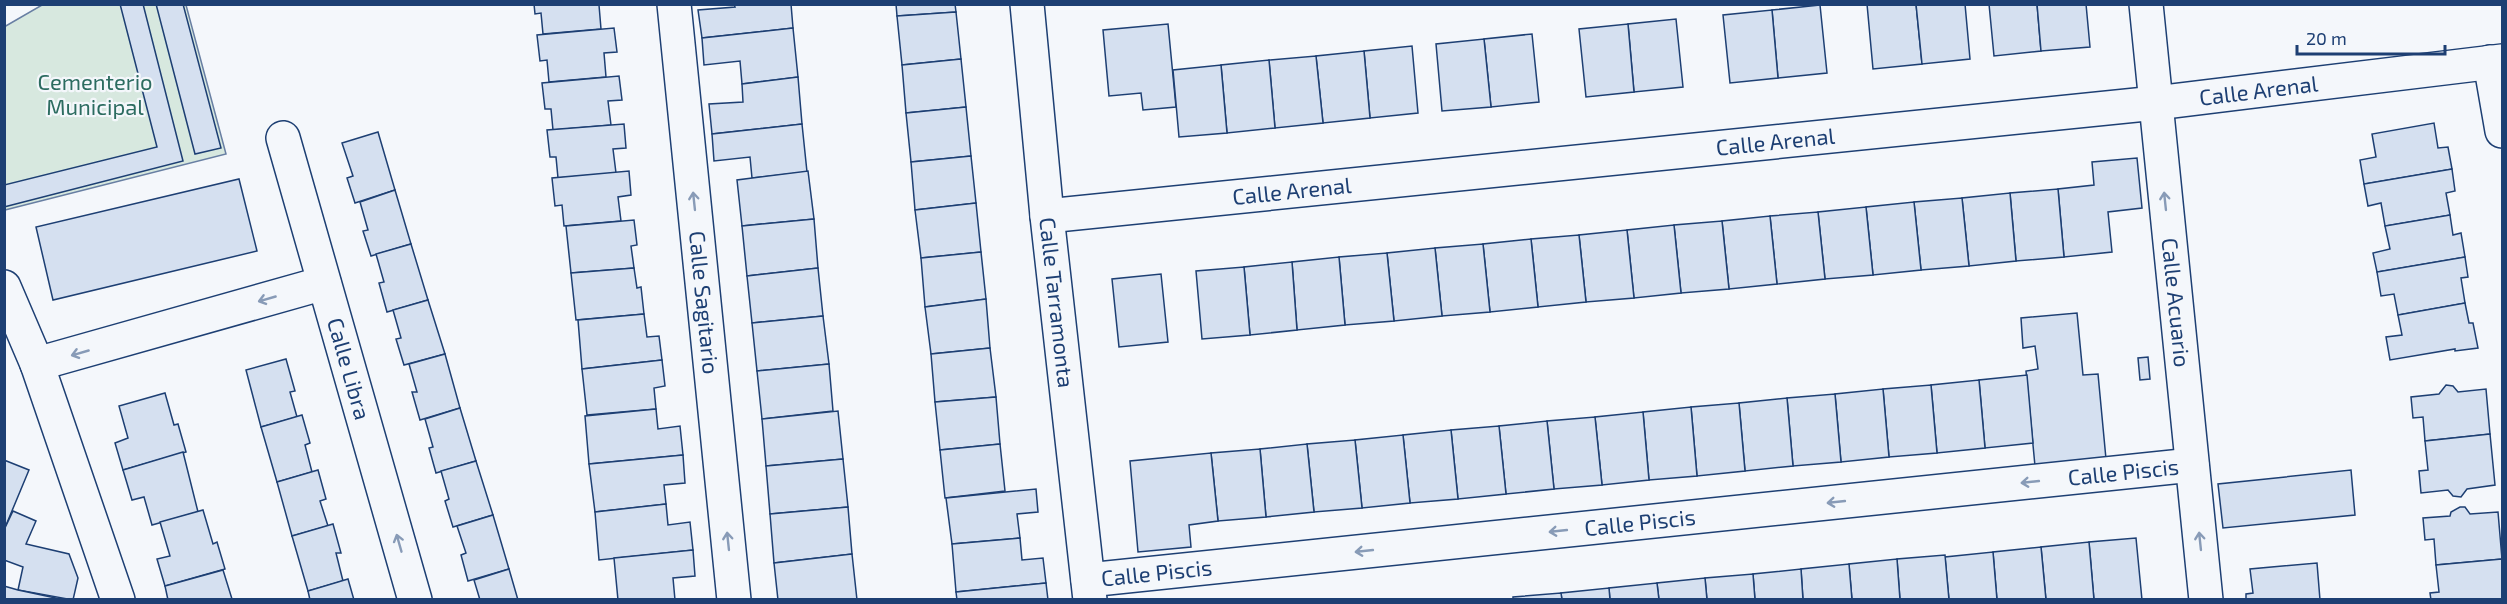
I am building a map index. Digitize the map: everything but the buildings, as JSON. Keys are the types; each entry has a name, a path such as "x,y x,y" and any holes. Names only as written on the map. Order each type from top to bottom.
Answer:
{"street":[{"name":"Calle Sagitario","path":"674,4 734,600"},
{"name":"Calle Tarramonta","path":"1027,4 1047,216 1089,590"},
{"name":"Calle Acuario","path":"2146,4 2206,600"},
{"name":"Calle Arenal","path":"1047,216 2156,103 2496,62"},
{"path":"2496,62 2502,132"},
{"name":"Calle Libra","path":"283,138 415,600"},
{"path":"37,364 324,283"},
{"path":"4,287 37,364 110,591"},
{"name":"Calle Piscis","path":"1089,590 2192,465"}],"green space":[{"name":"Cementerio Municipal","path":"42,5 186,5 226,154 5,210 4,27"}]}
